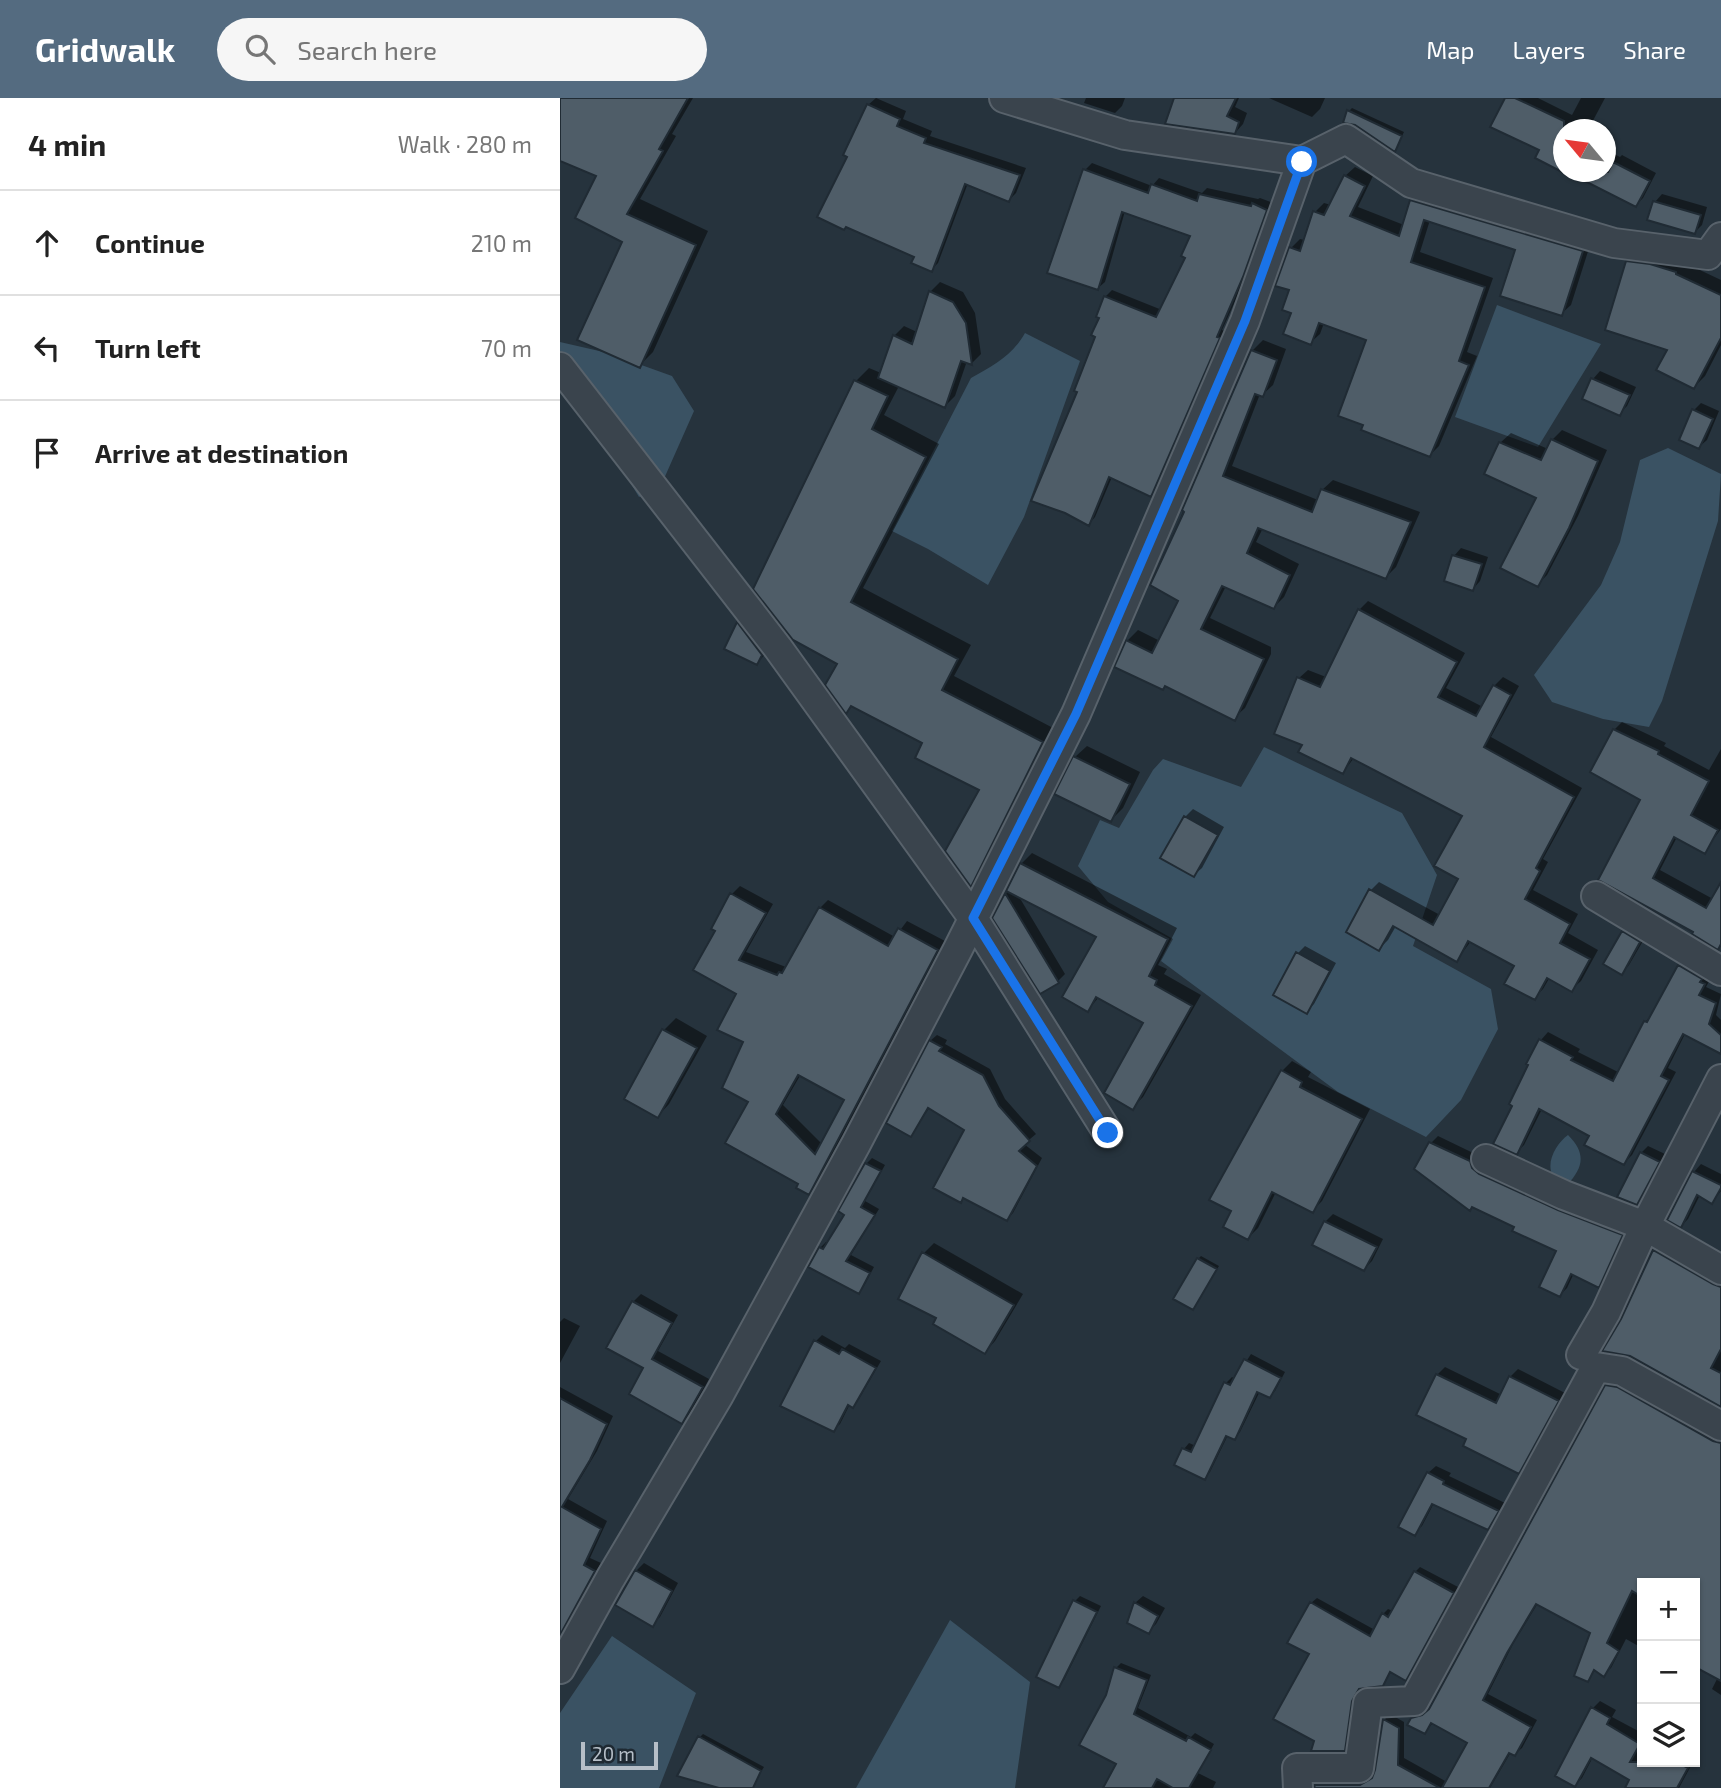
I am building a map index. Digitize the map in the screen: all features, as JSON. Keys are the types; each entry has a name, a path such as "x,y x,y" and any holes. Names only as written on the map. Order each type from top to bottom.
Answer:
{"street":[{"path":"1004,98 1125,135 1302,162 1346,139 1411,183 1614,243 1708,255 1721,237"},
{"path":"560,1670 719,1395 856,1144 1076,714 1245,321 1302,162"},
{"path":"560,367 778,648 973,918 1108,1133"},
{"path":"1596,896 1721,971"},
{"path":"1581,1355 1606,1312 1645,1226 1721,1079"},
{"path":"1486,1159 1564,1195 1645,1226 1721,1270"},
{"path":"1298,1788 1297,1768 1359,1768 1368,1703 1414,1701 1596,1367 1622,1371 1721,1426"}],"water":[{"path":"1497,305 1601,344 1538,447 1455,417"},
{"path":"1025,333 1080,361 1024,517 988,585 892,531 971,378 1008,354"},
{"path":"560,342 608,353 672,376 694,411 659,490 639,497 601,434 560,384"},
{"path":"1668,448 1721,474 1718,521 1662,701 1649,727 1603,719 1552,702 1534,675 1601,585 1620,542 1640,460"},
{"path":"1264,747 1402,813 1437,875 1413,946 1491,989 1498,1029 1461,1100 1426,1137 1338,1092 1161,961 1173,939 1108,902 1078,866 1100,820 1119,828 1153,770 1163,759 1241,787"},
{"path":"1568,1135 1578,1148 1581,1160 1577,1172 1567,1185 1554,1178 1550,1165 1556,1148"},
{"path":"950,1620 1030,1682 1015,1788 856,1788"},
{"path":"612,1636 696,1693 659,1788 560,1788 560,1713"}],"building":[{"path":"560,98 688,98 659,149 663,151 627,214 696,245 640,368 577,340 622,242 575,218 596,176 560,161"},
{"path":"1174,98 1236,98 1227,116 1239,122 1235,134 1165,124"},
{"path":"1505,98 1515,98 1560,119 1553,119 1553,167 1535,158 1539,150 1490,127"},
{"path":"867,104 900,119 897,126 926,138 924,143 1020,175 1009,202 965,184 932,272 911,263 914,257 817,217 847,157 843,155"},
{"path":"1347,110 1402,136 1395,152 1355,125 1343,123"},
{"path":"1616,164 1650,181 1636,207 1587,182 1616,182"},
{"path":"1083,169 1148,193 1151,184 1197,201 1199,194 1251,206 1252,203 1267,210 1243,277 1217,337 1220,338 1151,497 1109,477 1089,526 1065,513 1031,501 1077,392 1074,391 1095,337 1091,335 1099,318 1096,317 1104,296 1156,317 1185,258 1181,256 1190,236 1122,212 1098,290 1047,273"},
{"path":"1344,175 1365,186 1350,216 1399,236 1410,200 1583,251 1562,316 1500,296 1515,250 1424,220 1411,262 1485,287 1459,361 1469,365 1430,457 1361,430 1363,425 1338,416 1366,340 1319,323 1311,345 1283,334 1291,313 1282,310 1289,290 1275,286 1289,247 1300,251 1313,211 1324,215"},
{"path":"1653,201 1701,215 1695,234 1647,220"},
{"path":"1626,261 1650,264 1676,272 1721,295 1721,338 1694,389 1656,370 1667,350 1605,330"},
{"path":"929,291 953,302 966,323 972,365 961,361 945,408 878,378 893,335 912,344"},
{"path":"1251,350 1277,360 1263,397 1255,394 1223,476 1312,512 1321,489 1411,522 1386,579 1258,528 1247,553 1290,575 1274,609 1222,586 1201,629 1264,659 1235,721 1165,686 1163,690 1114,667 1126,640 1152,653 1178,601 1150,585 1184,512 1182,510"},
{"path":"1591,378 1630,395 1620,416 1582,399"},
{"path":"854,380 888,396 872,429 926,457 851,602 958,659 942,690 1043,742 971,887 945,851 979,790 915,758 922,743 851,706 846,714 825,685 837,664 793,640 753,589"},
{"path":"1692,409 1713,419 1699,449 1679,440"},
{"path":"1551,439 1598,461 1569,528 1538,587 1500,568 1536,498 1484,474 1499,442 1541,460"},
{"path":"1452,555 1482,564 1473,591 1444,581"},
{"path":"1358,609 1457,662 1438,697 1476,716 1493,685 1511,695 1484,747 1574,797 1536,868 1540,871 1525,899 1570,924 1560,943 1590,959 1572,992 1547,978 1535,1000 1504,984 1514,966 1468,941 1457,962 1393,926 1379,951 1346,932 1369,889 1433,925 1458,879 1434,866 1462,816 1351,758 1343,774 1298,752 1302,745 1274,734 1297,677 1320,687"},
{"path":"737,622 762,655 757,665 724,649"},
{"path":"1613,729 1659,751 1658,754 1709,781 1691,815 1718,830 1705,854 1674,837 1653,878 1706,908 1721,882 1721,944 1718,950 1692,934 1693,932 1598,880 1640,800 1590,772"},
{"path":"1073,756 1130,784 1111,822 1054,794"},
{"path":"1184,816 1218,835 1194,877 1160,858"},
{"path":"1020,863 1168,939 1149,976 1157,980 1155,985 1192,1006 1133,1110 1104,1093 1143,1023 1096,997 1088,1012 1062,997 1096,937 1006,891"},
{"path":"730,893 766,913 739,960 777,975 782,973 819,907 888,946 898,928 938,950 809,1195 796,1188 798,1184 725,1143 748,1102 722,1088 743,1042 717,1030 736,994 693,970 715,931 711,929","holes":["798,1075 844,1100 815,1154 776,1114"]},
{"path":"1005,893 1059,983 1040,994 992,918"},
{"path":"1622,931 1640,942 1622,975 1603,964"},
{"path":"1296,952 1330,971 1307,1014 1273,995"},
{"path":"1678,965 1702,979 1700,982 1705,984 1699,995 1716,1003 1709,1024 1721,1035 1721,1054 1683,1034 1661,1076 1669,1080 1624,1165 1584,1145 1589,1136 1539,1109 1517,1155 1493,1144 1512,1106 1509,1104 1539,1039 1573,1057 1571,1060 1613,1081 1644,1021 1647,1022"},
{"path":"662,1029 697,1048 658,1118 624,1099"},
{"path":"929,1040 942,1047 939,1051 983,1075 999,1106 1030,1141 1019,1151 1037,1166 1007,1221 963,1198 961,1203 933,1188 964,1130 928,1108 911,1137 886,1123"},
{"path":"1281,1070 1302,1082 1300,1087 1362,1119 1313,1213 1272,1192 1248,1240 1223,1227 1231,1211 1209,1200"},
{"path":"1429,1142 1470,1161 1472,1168 1479,1174 1558,1210 1623,1235 1599,1288 1571,1274 1560,1297 1539,1287 1556,1251 1512,1231 1514,1227 1472,1207 1470,1211 1414,1169"},
{"path":"1640,1152 1660,1162 1637,1205 1617,1197"},
{"path":"865,1163 881,1171 861,1207 875,1215 846,1261 870,1273 859,1294 808,1267 819,1247 823,1249 844,1215 838,1211"},
{"path":"1692,1171 1721,1185 1721,1188 1712,1204 1697,1195 1681,1228 1667,1220"},
{"path":"1324,1221 1377,1247 1364,1271 1312,1245"},
{"path":"1653,1250 1721,1287 1721,1349 1711,1368 1721,1373 1721,1407 1630,1356 1602,1351 1621,1319"},
{"path":"922,1252 1014,1305 985,1354 933,1324 936,1318 898,1299"},
{"path":"1197,1258 1217,1269 1193,1310 1173,1299"},
{"path":"632,1301 672,1323 652,1359 703,1387 682,1424 629,1394 643,1368 606,1348"},
{"path":"814,1340 839,1354 842,1349 876,1368 853,1408 848,1405 834,1432 780,1406"},
{"path":"1244,1359 1281,1378 1270,1398 1257,1392 1235,1440 1226,1436 1205,1480 1174,1465 1182,1448 1191,1452 1224,1382 1230,1385"},
{"path":"1436,1374 1496,1403 1509,1376 1559,1401 1519,1474 1463,1446 1466,1439 1416,1415"},
{"path":"1605,1385 1617,1387 1721,1443 1721,1681 1700,1670 1700,1578 1637,1578 1637,1594 1632,1591 1607,1643 1619,1651 1604,1677 1594,1670 1588,1682 1574,1676 1590,1633 1536,1604 1483,1700 1531,1727 1515,1756 1509,1753 1489,1788 1442,1788 1467,1743 1431,1723 1425,1734 1407,1725 1411,1718 1422,1715 1429,1709"},
{"path":"560,1398 607,1424 590,1460 562,1507 601,1529 584,1565 595,1571 560,1635"},
{"path":"1427,1472 1444,1481 1443,1484 1499,1511 1488,1530 1432,1504 1415,1536 1398,1527"},
{"path":"635,1570 672,1591 653,1627 615,1605"},
{"path":"1414,1571 1454,1593 1406,1681 1390,1672 1383,1686 1359,1689 1352,1701 1345,1751 1311,1751 1314,1741 1273,1719 1309,1654 1287,1643 1310,1602 1370,1636 1382,1613 1388,1617"},
{"path":"1073,1600 1097,1612 1059,1688 1036,1677"},
{"path":"1134,1602 1158,1616 1149,1634 1127,1623"},
{"path":"1114,1667 1147,1680 1134,1714 1186,1741 1188,1737 1211,1750 1189,1788 1173,1788 1157,1779 1152,1788 1103,1788 1116,1764 1079,1745 1106,1695"},
{"path":"1591,1707 1610,1718 1607,1724 1637,1742 1637,1749 1630,1762 1637,1762 1637,1767 1688,1768 1677,1788 1625,1788 1629,1780 1591,1758 1575,1787 1555,1776"},
{"path":"1383,1719 1399,1728 1398,1765 1440,1788 1315,1788 1314,1785 1360,1785 1372,1778"},
{"path":"698,1736 761,1771 753,1788 719,1788 677,1776"}],"route":[{"path":"1108,1133 973,918 1076,714 1245,321 1302,162"}]}
